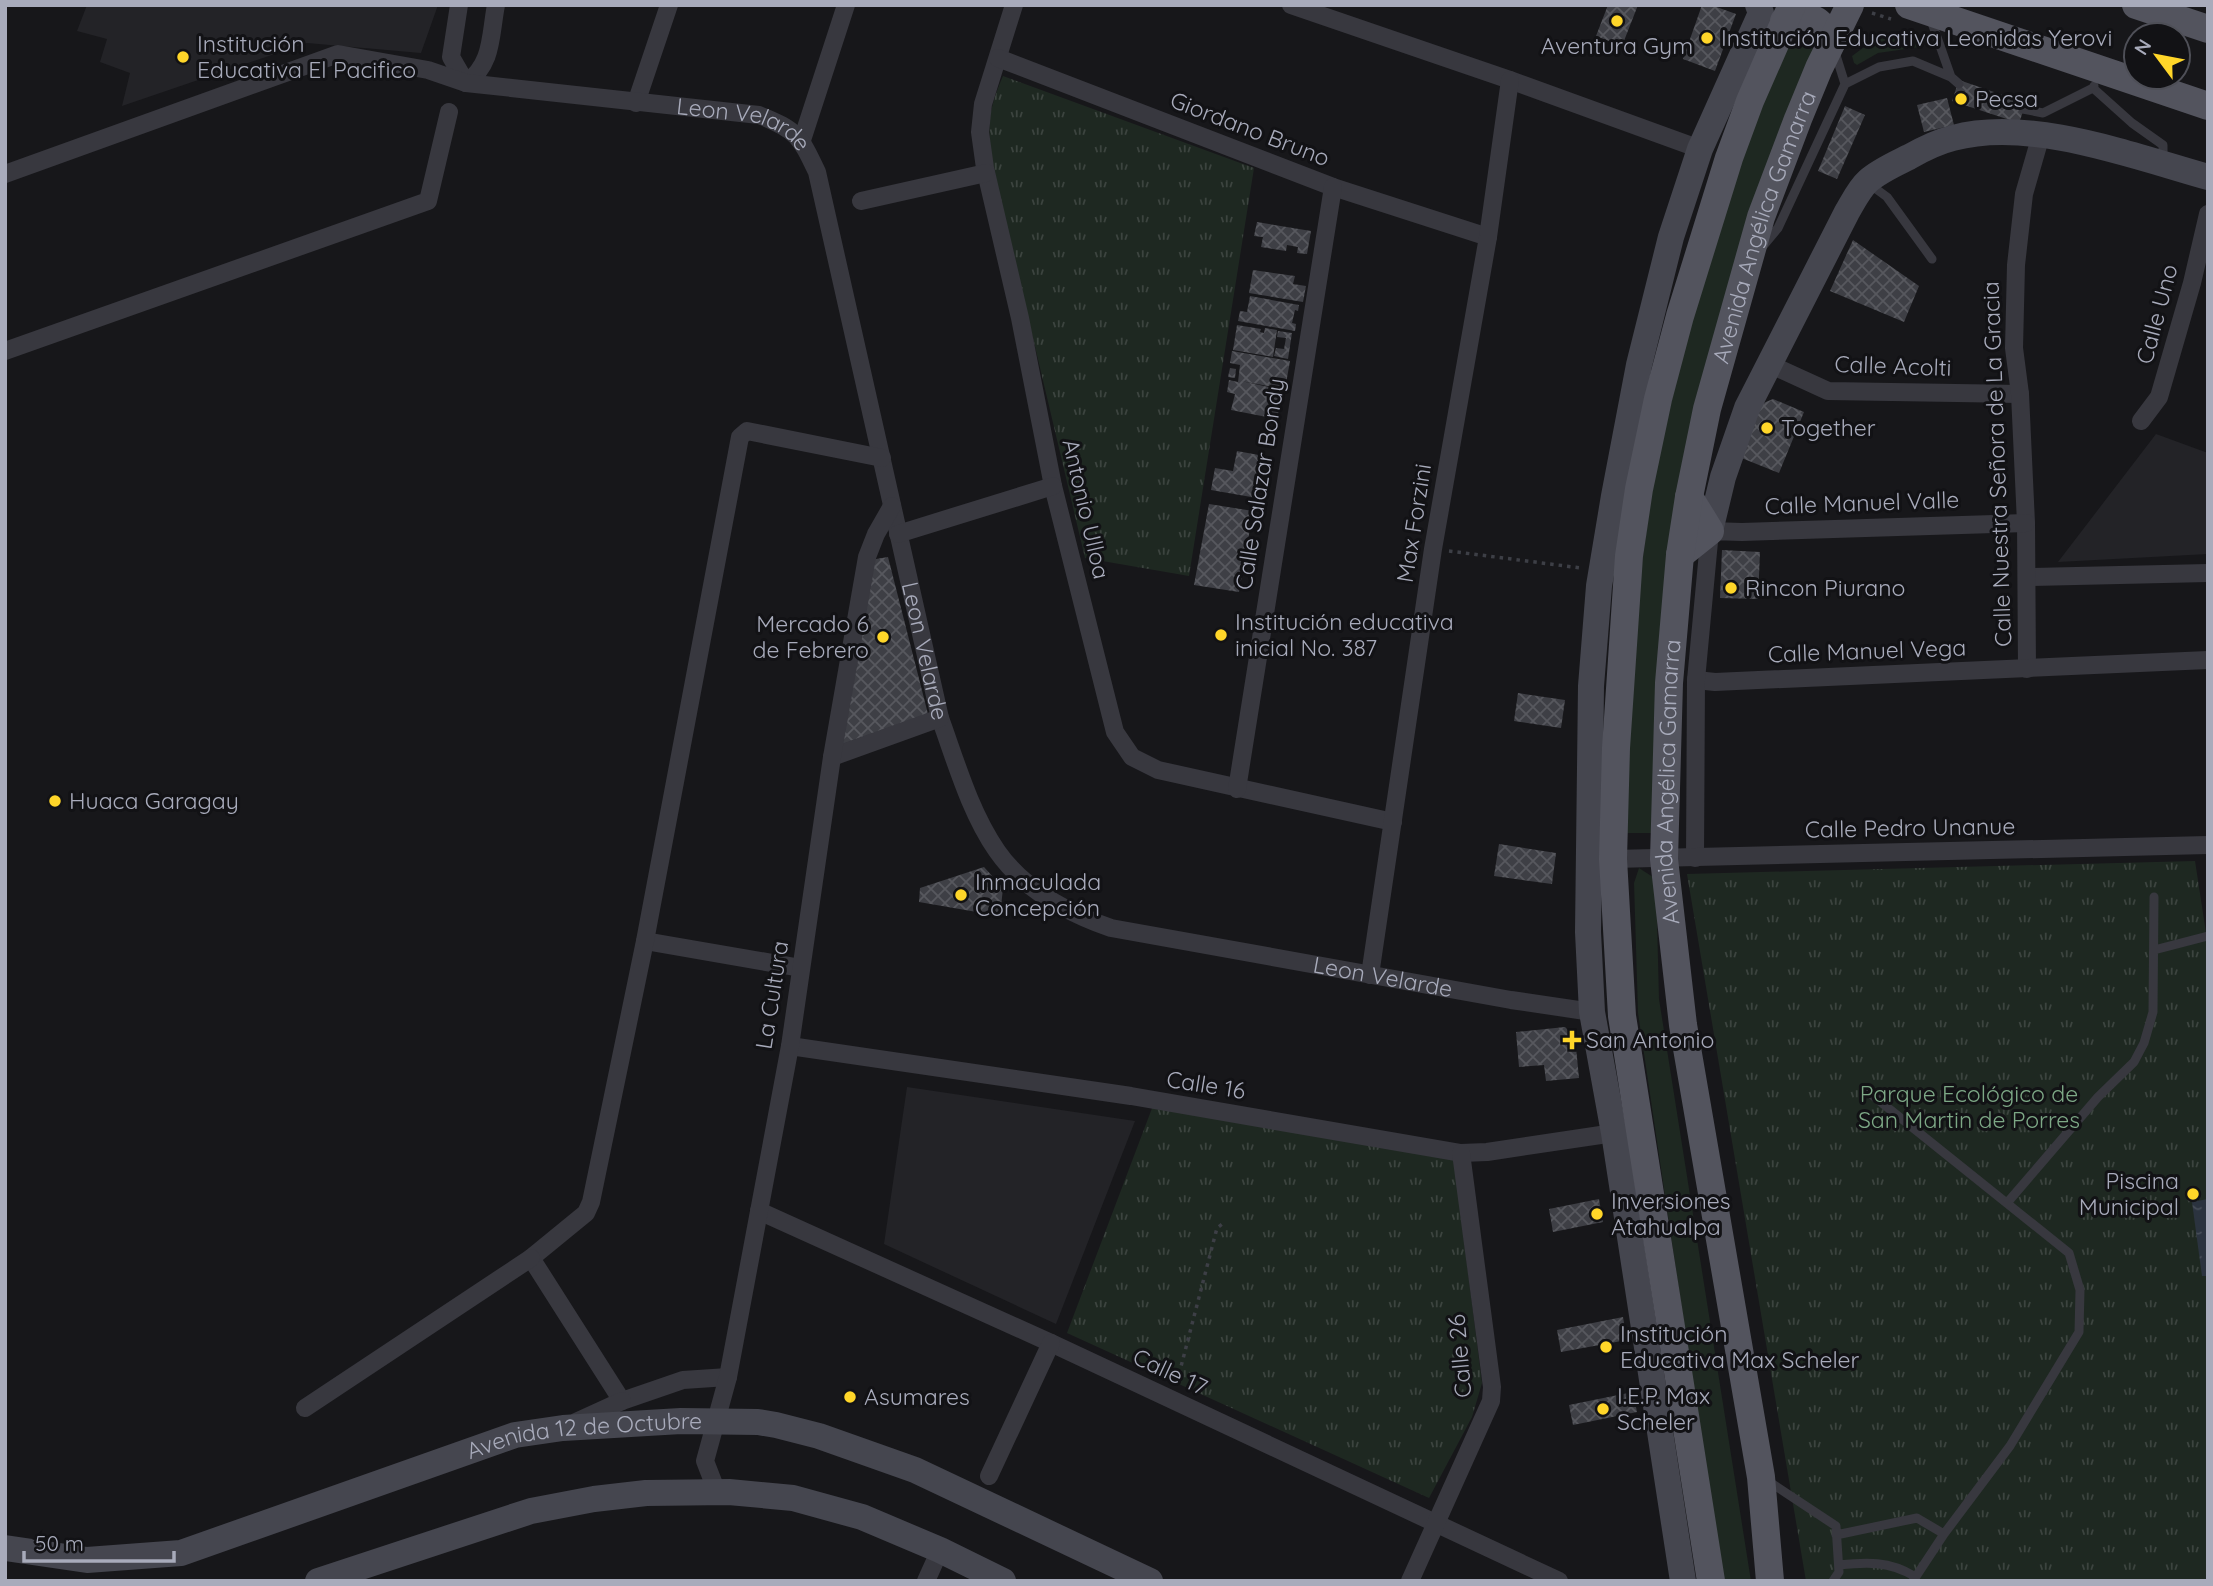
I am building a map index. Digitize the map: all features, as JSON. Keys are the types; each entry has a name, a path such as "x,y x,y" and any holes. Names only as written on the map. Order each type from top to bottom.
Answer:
{"main road":[{"path":"1683,1581 1614,1133 1592,1012 1588,932 1591,686 1601,570 1639,365 1671,237 1700,149 1760,13 1758,5"},
{"name":"Avenida Angélica Gamarra","path":"1770,1581 1761,1477 1683,1025 1664,859 1669,683 1681,555 1703,426 1747,262 1780,166 1831,43 1850,5"},
{"path":"2136,5 2208,29"},
{"path":"1918,8 2096,80 2208,106"},
{"path":"1712,1581 1622,1016 1613,859 1622,633 1639,489 1658,400 1713,206 1750,101 1788,13 1819,22 1827,31 1831,43"},
{"name":"Avenida Angélica Gamarra","path":"1710,531 1747,408 1847,212 1867,182 1904,159 1954,137 1992,132 2041,135 2077,141 2208,177"},
{"path":"1681,555 1710,531 1689,497"},
{"name":"Leon Velarde","path":"1592,1012 1622,1016"},
{"name":"Avenida 12 de Octubre","path":"5,1548 87,1560 181,1553 515,1435 563,1428 715,1421 776,1425 819,1436 915,1470 1150,1581"},
{"path":"318,1581 531,1511 594,1499 646,1493 717,1492 793,1498 862,1517 940,1550 1003,1581"}],"street":[{"path":"460,5 451,57 466,83 477,75 486,62 496,5"},
{"path":"636,103 669,5"},
{"path":"802,140 846,5"},
{"name":"Antonio Ulloa","path":"1014,5 983,104 979,132 1053,486 1115,732 1132,757 1158,770 1393,822"},
{"path":"1291,5 1510,79 1700,149"},
{"name":"Leon Velarde","path":"5,174 338,54 428,70 466,83 759,116 782,124 802,140 817,172 940,718 969,798 998,852 1030,885 1056,904 1111,928 1592,1012"},
{"name":"Giordano Bruno","path":"998,58 1333,187 1488,237"},
{"name":"Max Forzini","path":"1370,975 1433,549 1488,237 1510,79"},
{"path":"5,351 428,201 449,112"},
{"name":"Calle Nuestra Señora de La Gracia","path":"2027,669 2026,523 2020,394 2014,348 2016,265 2024,194 2041,135"},
{"path":"861,201 986,173"},
{"name":"Calle Salazar Bondy","path":"1237,789 1333,187"},
{"name":"Calle Uno","path":"2141,421 2160,397 2208,214"},
{"name":"Calle Acolti","path":"1769,364 1828,391 2020,394"},
{"path":"1703,426 1736,439"},
{"path":"305,1408 531,1258 586,1213 592,1202 645,942 740,437 747,431 881,458"},
{"path":"898,534 1053,486"},
{"name":"La Cultura","path":"717,1492 705,1461 728,1377 790,1045 832,757 867,557 892,506"},
{"name":"Calle Manuel Valle","path":"1710,531 2026,523"},
{"name":"Avenida Angélica Gamarra","path":"1695,858 1696,680 1710,531"},
{"path":"2028,577 2208,573"},
{"name":"Calle Manuel Vega","path":"1696,680 1715,682 2208,660"},
{"path":"832,757 940,718"},
{"name":"Calle Pedro Unanue","path":"1613,859 2208,845"},
{"path":"645,942 801,968"},
{"name":"Calle 16","path":"790,1045 1130,1096 1461,1153 1487,1152 1614,1133"},
{"name":"Calle 26","path":"1410,1581 1491,1401 1492,1387 1461,1153"},
{"name":"Calle 17","path":"759,1211 1051,1343 1559,1581"},
{"path":"531,1258 622,1401"},
{"path":"989,1476 1051,1343"},
{"path":"563,1428 622,1401 682,1380 728,1377"},
{"path":"926,1581 940,1550"}],"lane":[{"path":"1918,8 1951,77"},
{"path":"1831,43 1845,84"},
{"path":"1747,262 1779,228 1845,84 1879,67 1913,61 1951,77 1959,84"},
{"path":"2023,109 2043,114 2096,80 2132,123 2163,145 2163,164"},
{"path":"1867,182 1887,197 1932,259"},
{"path":"2007,1203 2098,1097 2134,1062 2144,1043 2153,1013 2154,897"},
{"path":"2154,950 2208,936"},
{"path":"1839,1565 1873,1562 1900,1567 1914,1578 2010,1446 2079,1332 2080,1290 2069,1253 1867,1091"},
{"path":"1761,1477 1836,1527 1839,1572 1833,1581"},
{"path":"1836,1535 1917,1518 1944,1534"}],"path":[{"path":"1433,549 1601,570"},
{"path":"1176,1388 1217,1228 1225,1222"}],"shaded area":[{"name":"Institución Educativa El Pacifico","path":"87,5 438,5 421,53 307,43 122,106 130,73 100,62 107,39 77,31"},
{"path":"2156,434 2208,453 2208,554 2058,562"},
{"path":"907,1087 1135,1121 1056,1324 884,1244"}],"green space":[{"path":"1920,38 1920,47 1878,53 1857,65 1854,63 1852,56 1875,39"},
{"path":"1801,41 1812,46 1815,55 1717,336 1655,833 1625,833 1631,645 1655,468 1705,264 1775,67 1789,45"},
{"path":"1003,76 1254,168 1189,576 1085,558 993,169 991,112"},
{"name":"Parque Ecológico de San Martin de Porres","path":"2195,861 2208,946 2208,1581 1806,1581 1687,874"},
{"path":"1639,868 1656,879 1659,999 1751,1581 1722,1581 1638,1013 1634,883"},
{"path":"1154,1103 1453,1153 1482,1383 1472,1417 1429,1498 1067,1333"}],"water":[{"path":"2208,1199 2208,1276 2202,1276 2192,1202"}],"building":[{"name":"Aventura Gym","path":"1608,5 1638,5 1622,46 1596,36"},
{"path":"1702,5 1711,5 1736,14 1715,71 1683,59"},
{"path":"1959,80 2026,103 2019,123 1952,101"},
{"path":"1947,98 1954,125 1924,132 1917,105"},
{"path":"1845,106 1865,115 1837,179 1818,171"},
{"path":"1257,222 1311,231 1307,254 1297,253 1298,247 1287,245 1286,251 1261,247 1263,237 1254,236"},
{"path":"1853,240 1919,286 1904,322 1830,291"},
{"path":"1253,270 1295,276 1293,284 1306,286 1303,302 1249,293"},
{"path":"1250,296 1299,305 1292,323 1296,324 1295,331 1238,321 1240,311 1247,312"},
{"path":"1237,325 1261,329 1260,332 1264,333 1265,328 1277,330 1273,357 1233,350"},
{"path":"1278,331 1292,333 1288,359 1274,356 1276,348 1284,349 1286,338 1277,337"},
{"path":"1232,351 1290,361 1285,389 1241,381 1283,390 1277,419 1231,410 1235,394 1227,392 1229,380 1238,382 1240,365 1230,363"},
{"path":"1230,368 1236,369 1235,378 1228,377"},
{"path":"1773,399 1804,412 1779,473 1739,457 1761,404"},
{"path":"1237,451 1264,456 1257,498 1211,490 1215,468 1233,471"},
{"path":"1209,504 1253,511 1239,592 1194,585"},
{"path":"1722,550 1760,552 1758,599 1720,598"},
{"name":"Mercado 6 de Febrero","path":"888,557 928,714 840,745 870,560"},
{"path":"1518,693 1565,700 1561,728 1514,721"},
{"path":"1499,844 1556,853 1552,884 1494,876"},
{"name":"Inmaculada Concepción","path":"984,867 1003,888 1000,916 919,902 920,888"},
{"path":"1565,1027 1575,1037 1579,1078 1546,1081 1544,1065 1519,1067 1516,1032"},
{"path":"1599,1199 1603,1222 1553,1232 1549,1209"},
{"path":"1623,1317 1627,1340 1561,1352 1557,1330"},
{"name":"I.E.P. Max Scheler","path":"1633,1392 1637,1412 1573,1425 1569,1405"}],"place":[{"name":"Aventura Gym","path":"1617,21"},
{"name":"Institución Educativa Leonidas Yerovi","path":"1707,38"},
{"name":"Institución Educativa El Pacifico","path":"183,57"},
{"name":"Pecsa","path":"1961,99"},
{"name":"Together","path":"1767,428"},
{"name":"Rincon Piurano","path":"1731,588"},
{"name":"Institución educativa inicial No. 387","path":"1221,635"},
{"name":"Mercado 6 de Febrero","path":"883,637"},
{"name":"Huaca Garagay","path":"55,801"},
{"name":"Inmaculada Concepción","path":"961,895"},
{"name":"San Antonio","path":"1572,1040"},
{"name":"Piscina Municipal","path":"2193,1194"},
{"name":"Inversiones Atahualpa","path":"1597,1214"},
{"name":"Institución Educativa Max Scheler","path":"1606,1347"},
{"name":"Asumares","path":"850,1397"},
{"name":"I.E.P. Max Scheler","path":"1603,1409"}]}
